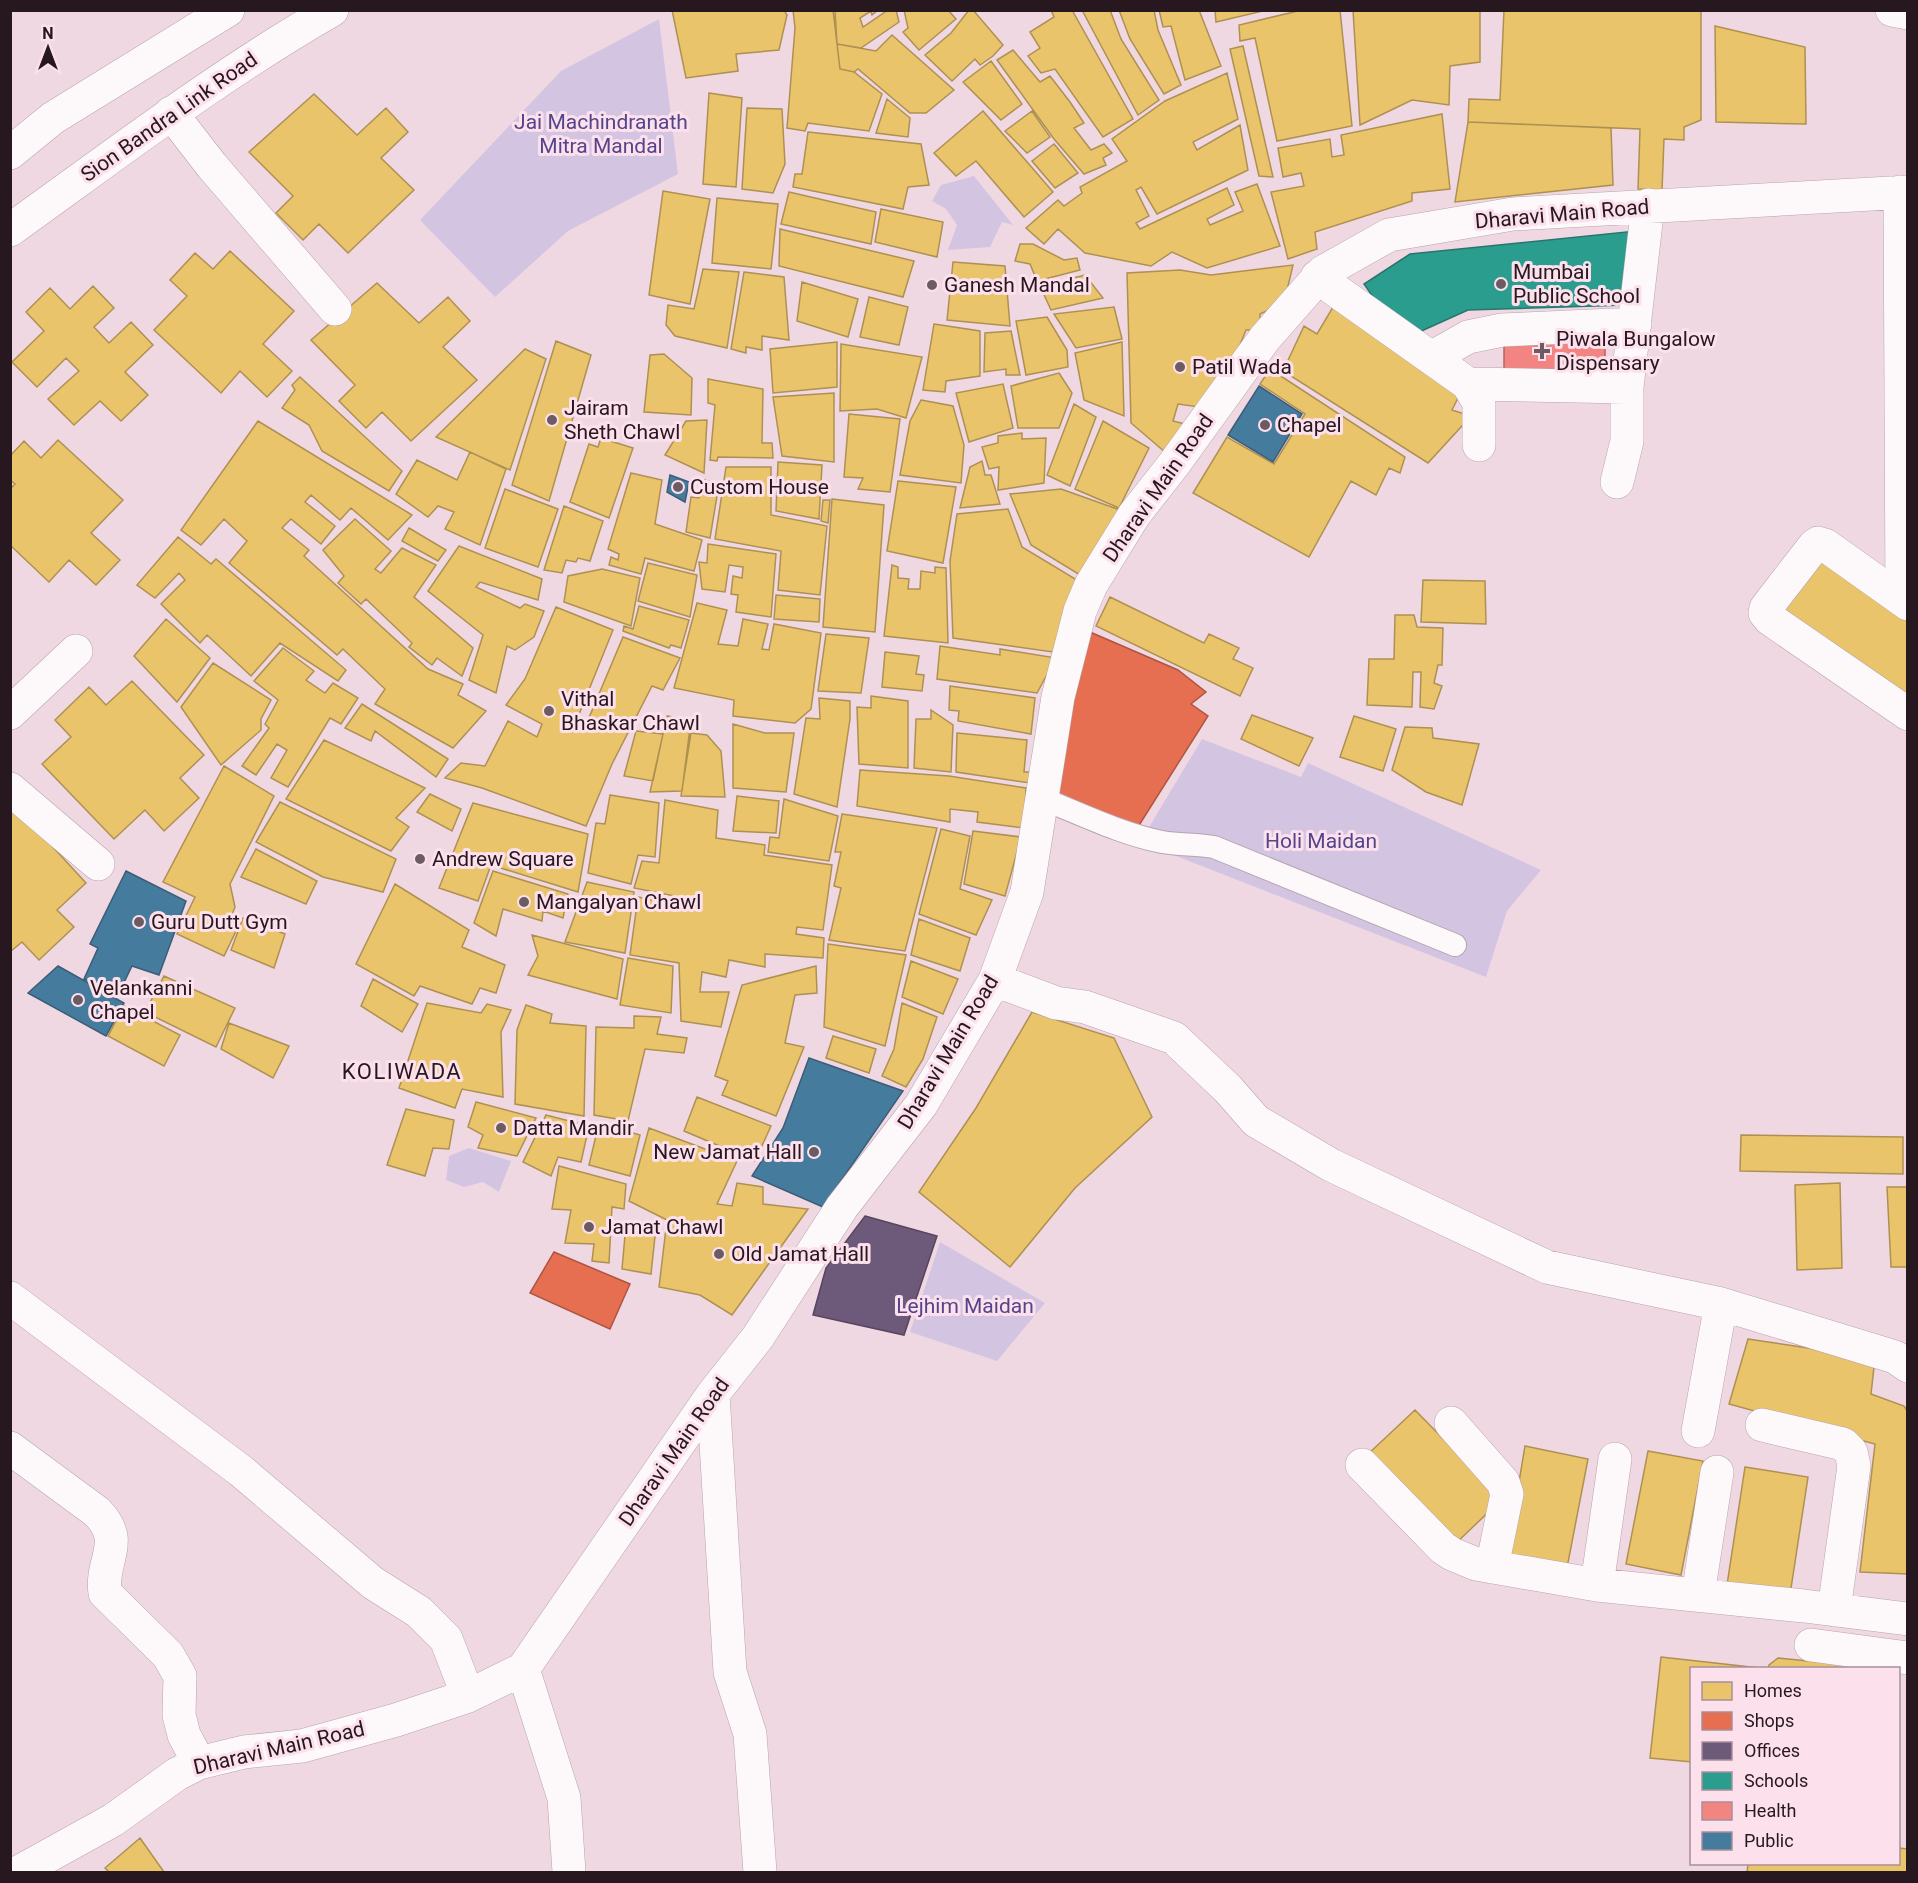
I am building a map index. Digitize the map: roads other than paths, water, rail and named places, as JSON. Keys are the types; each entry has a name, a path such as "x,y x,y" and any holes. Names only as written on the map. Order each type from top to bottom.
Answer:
{"street":[{"path":"10,153 53,118 228,10"},
{"name":"Sion Bandra Link Road","path":"10,230 171,113 250,59 332,10"},
{"path":"1892,10 1908,13"},
{"path":"171,113 212,166 335,309"},
{"path":"1904,192 1905,602"},
{"name":"Dharavi Main Road","path":"29,1870 113,1820 177,1774 199,1763 244,1752 302,1746 396,1720 468,1696 523,1669 713,1394 758,1336 842,1208 921,1105 995,980 1027,892 1058,697 1080,611 1091,585 1134,515 1174,464 1265,338 1317,277 1389,235 1513,214 1904,192"},
{"path":"1617,482 1627,441 1627,387 1648,205"},
{"path":"1317,277 1468,384 1479,403 1479,445"},
{"path":"1431,358 1468,337 1502,330 1635,324"},
{"path":"1468,384 1627,387"},
{"path":"1905,602 1826,545 1818,543 1766,608 1765,613 1770,619 1908,714"},
{"path":"10,714 76,651"},
{"path":"10,789 98,864"},
{"path":"995,980 1056,1003 1085,1007 1174,1038 1228,1089 1256,1121 1331,1165 1547,1266 1721,1304 1894,1357 1908,1366"},
{"path":"10,1298 241,1472 373,1583 419,1612 446,1639 468,1696"},
{"path":"1698,1431 1721,1304"},
{"path":"713,1394 730,1672 750,1734 760,1872"},
{"path":"1451,1423 1503,1482 1507,1494 1492,1567"},
{"path":"1762,1425 1843,1444 1851,1452 1854,1466 1834,1610"},
{"path":"10,1448 97,1512 108,1524 112,1539 103,1580 105,1593 168,1655 180,1676 179,1715 184,1736 199,1763"},
{"path":"1597,1585 1615,1459"},
{"path":"1362,1465 1443,1548 1468,1561 1597,1585 1908,1618"},
{"path":"1698,1595 1717,1472"},
{"path":"1811,1645 1908,1658"},
{"path":"523,1669 564,1798 569,1872"}],"lane":[{"path":"1043,799 1133,835 1164,842 1214,847 1455,945"}],"place":[{"name":"Mumbai Public School","path":"1501,284"},
{"name":"Ganesh Mandal","path":"932,285"},
{"name":"Piwala Bungalow Dispensary","path":"1542,351"},
{"name":"Patil Wada","path":"1180,367"},
{"name":"Jairam Sheth Chawl","path":"552,420"},
{"name":"Chapel","path":"1265,425"},
{"name":"Custom House","path":"678,487"},
{"name":"Vithal Bhaskar Chawl","path":"549,711"},
{"name":"Andrew Square","path":"420,859"},
{"name":"Mangalyan Chawl","path":"524,902"},
{"name":"Guru Dutt Gym","path":"139,922"},
{"name":"Velankanni Chapel","path":"78,1000"},
{"name":"Datta Mandir","path":"501,1128"},
{"name":"New Jamat Hall","path":"814,1152"},
{"name":"Jamat Chawl","path":"589,1227"},
{"name":"Old Jamat Hall","path":"719,1254"}],"district":[{"name":"KOLIWADA","path":"402,1071"}],"park label":[{"name":"Jai Machindranath Mitra Mandal","path":"601,134"},
{"name":"Holi Maidan","path":"1321,841"},
{"name":"Lejhim Maidan","path":"965,1306"}]}
